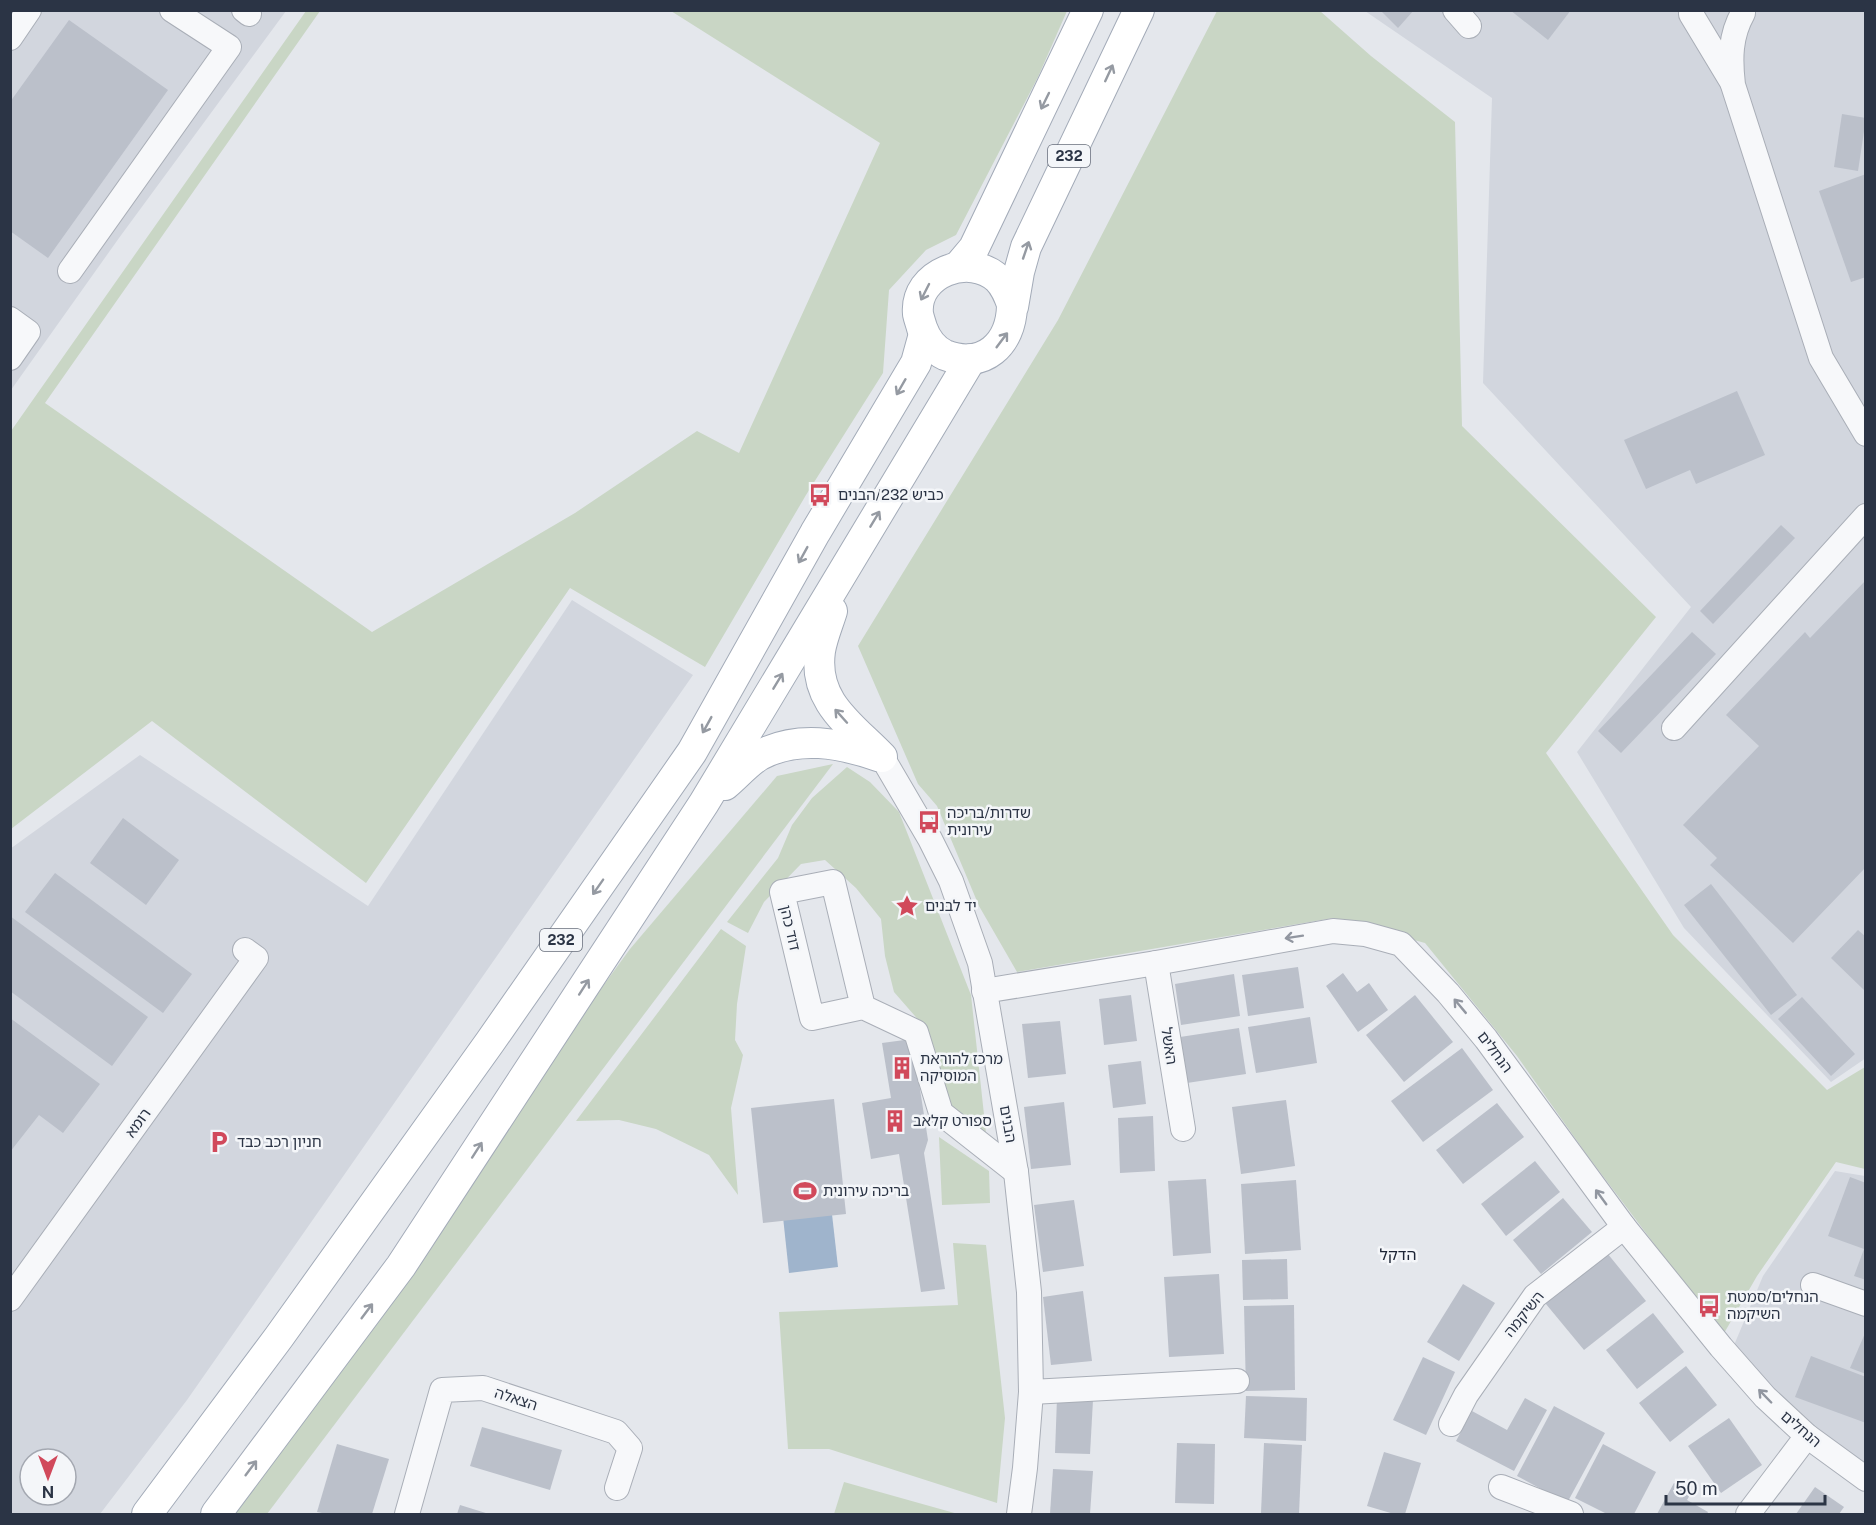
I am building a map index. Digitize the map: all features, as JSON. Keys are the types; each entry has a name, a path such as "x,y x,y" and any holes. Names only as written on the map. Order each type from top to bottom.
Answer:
{"main road":[{"name":"232","path":"958,267 974,248 1088,10"},
{"name":"232","path":"1013,307 1026,247 1139,10"},
{"path":"969,266 984,270 997,278 1007,291 1013,307 1012,321 1007,335 999,346 987,355 971,359 956,359 941,353 929,343 918,314 920,299 928,285 939,274 958,267 969,266"},
{"name":"232","path":"147,1515 279,1337 470,1071 692,752 809,543 916,363 924,334"},
{"name":"232","path":"216,1515 400,1266 704,803 971,359"},
{"path":"845,570 820,650 819,673 825,695 838,714 882,757"},
{"path":"704,803 760,756 801,743 822,742 882,757"}],"street":[{"path":"10,38 29,10"},
{"path":"70,271 229,47 172,10"},
{"path":"1689,12 1703,21 1717,23 1731,20 1744,12"},
{"path":"1689,12 1733,84 1821,358 1866,434"},
{"path":"1733,84 1732,41 1744,12"},
{"path":"10,320 28,332 10,358"},
{"path":"1674,728 1866,516"},
{"name":"הבנים","path":"882,757 930,839 951,881 980,963 1016,1172 1029,1292 1031,1392 1019,1515"},
{"name":"דוד כהן","path":"833,882 863,1007 812,1018 782,892 833,882"},
{"name":"הנחלים","path":"984,991 1333,931 1365,934 1401,944 1448,993 1486,1039 1624,1227 1721,1347 1765,1397 1807,1436 1866,1479"},
{"name":"רומא","path":"10,1299 256,958 245,950"},
{"name":"האשל","path":"1156,963 1183,1129"},
{"path":"863,1007 916,1032 941,1113 1016,1172"},
{"name":"השיקמה","path":"1451,1424 1466,1395 1535,1296 1624,1227"},
{"path":"1813,1285 1866,1304"},
{"path":"1031,1392 1237,1381"},
{"name":"הצאלה","path":"407,1515 442,1390 483,1388 616,1432 630,1448 617,1488"},
{"path":"1748,1515 1807,1436"},
{"path":"1502,1487 1571,1515"}],"shaded area":[{"path":"11,11 286,11 119,238 11,390"},
{"path":"1365,11 1865,11 1866,1058 1831,1082 1684,928 1577,752 1691,607 1483,383 1492,98"},
{"path":"572,600 693,675 187,1400 100,1514 11,1514 10,849 140,755 368,906"},
{"path":"1835,1171 1865,1176 1865,1485 1732,1350 1763,1276"}],"green space":[{"path":"306,11 320,11 45,403 372,632 575,513 697,431 739,453 880,143 671,11 1067,11 1038,77 956,235 926,250 889,290 883,373 806,495 705,667 570,588 366,883 152,721 11,829 11,431"},
{"path":"1217,11 1320,11 1371,56 1455,122 1462,426 1656,617 1546,753 1673,935 1827,1090 1865,1067 1865,1169 1836,1162 1757,1276 1723,1335 1587,1155 1517,1056 1425,943 1333,918 1017,972 979,906 937,806 918,784 858,646 1058,320"},
{"path":"833,764 267,1514 216,1514 630,949 777,776"},
{"path":"847,767 870,782 899,812 971,995 986,1133 948,1107 928,1031 894,992 885,956 881,919 856,888 825,860 801,864 764,902 748,933 727,922 778,858 792,825 812,798"},
{"path":"721,929 746,946 737,1004 735,1040 743,1055 731,1108 738,1195 709,1155 656,1129 619,1120 576,1121"},
{"path":"939,1137 989,1171 990,1203 942,1205"},
{"path":"953,1243 986,1245 1005,1418 997,1503 829,1449 788,1449 779,1312 958,1305"},
{"path":"844,1482 958,1514 834,1514"}],"water":[{"name":"בריכה עירונית","path":"820,1109 838,1267 789,1273 772,1114"}],"building":[{"path":"1380,10 1414,10 1398,28"},
{"path":"1510,10 1571,10 1548,40"},
{"path":"69,20 168,90 48,258 10,231 10,102"},
{"path":"1842,114 1866,118 1858,171 1834,167"},
{"path":"1866,174 1866,277 1851,282 1819,191"},
{"path":"1737,391 1765,455 1696,484 1690,470 1646,489 1624,440"},
{"path":"1781,525 1795,538 1713,624 1700,611"},
{"path":"1866,580 1866,867 1793,943 1710,865 1717,858 1683,825 1759,746 1726,715 1805,632 1810,638"},
{"path":"1692,632 1716,654 1621,753 1598,731"},
{"path":"123,818 179,860 146,905 90,863"},
{"path":"55,873 192,974 163,1013 25,912"},
{"path":"1711,884 1797,995 1771,1015 1684,905"},
{"path":"10,916 148,1017 112,1066 10,991"},
{"path":"1858,930 1866,937 1866,992 1831,958"},
{"path":"1298,967 1304,1008 1248,1016 1242,975"},
{"path":"1343,973 1357,992 1369,983 1388,1010 1358,1032 1326,986"},
{"path":"1234,974 1240,1016 1181,1025 1175,984"},
{"path":"1131,995 1137,1041 1104,1045 1099,999"},
{"path":"1415,995 1453,1042 1404,1082 1366,1035"},
{"path":"1802,997 1855,1054 1831,1076 1778,1019"},
{"path":"1310,1017 1317,1063 1256,1073 1248,1027"},
{"path":"10,1018 100,1084 63,1133 39,1115 10,1152"},
{"path":"1060,1021 1066,1074 1028,1078 1022,1024"},
{"path":"1239,1028 1246,1074 1187,1083 1180,1037"},
{"path":"912,1039 928,1140 924,1153 945,1289 921,1292 899,1154 871,1159 862,1103 891,1098 882,1043"},
{"path":"1462,1048 1493,1090 1423,1142 1391,1101"},
{"path":"1141,1061 1146,1104 1113,1108 1108,1065"},
{"path":"834,1099 846,1214 763,1223 751,1108"},
{"path":"1286,1100 1295,1166 1241,1174 1232,1107"},
{"path":"1064,1102 1071,1165 1031,1169 1024,1107"},
{"path":"1497,1103 1524,1137 1463,1184 1436,1150"},
{"path":"1153,1116 1155,1171 1120,1173 1118,1118"},
{"path":"1535,1161 1560,1192 1506,1236 1481,1204"},
{"path":"1850,1177 1866,1183 1866,1280 1854,1276 1864,1249 1828,1236"},
{"path":"1206,1179 1211,1253 1173,1256 1168,1181"},
{"path":"1296,1180 1301,1250 1245,1254 1241,1184"},
{"path":"1563,1198 1592,1232 1541,1274 1513,1240"},
{"path":"1074,1200 1084,1266 1043,1272 1034,1205"},
{"path":"1603,1248 1646,1301 1584,1350 1541,1298"},
{"path":"1287,1259 1288,1299 1243,1300 1242,1260"},
{"path":"1219,1274 1224,1354 1169,1357 1164,1277"},
{"path":"1463,1284 1495,1303 1459,1361 1427,1342"},
{"path":"1083,1291 1092,1361 1051,1365 1043,1297"},
{"path":"1294,1305 1295,1390 1246,1391 1244,1306"},
{"path":"1653,1313 1684,1352 1637,1389 1606,1350"},
{"path":"1866,1331 1866,1374 1850,1368"},
{"path":"1811,1356 1866,1377 1866,1423 1795,1397"},
{"path":"1423,1357 1455,1372 1426,1435 1393,1420"},
{"path":"1686,1366 1717,1405 1670,1442 1639,1403"},
{"path":"1246,1396 1307,1398 1306,1441 1244,1438"},
{"path":"1057,1398 1093,1400 1090,1454 1055,1453"},
{"path":"1525,1398 1547,1410 1514,1471 1456,1441 1472,1411 1507,1430"},
{"path":"1554,1406 1605,1433 1567,1503 1517,1476"},
{"path":"1729,1418 1762,1465 1721,1493 1688,1446"},
{"path":"482,1427 562,1450 550,1490 470,1466"},
{"path":"1177,1443 1215,1444 1214,1504 1175,1503"},
{"path":"1264,1443 1302,1445 1299,1514 1261,1513"},
{"path":"337,1444 389,1459 372,1514 317,1512"},
{"path":"1603,1444 1656,1472 1634,1514 1607,1514 1575,1498"},
{"path":"1384,1452 1421,1463 1405,1514 1394,1514 1367,1506"},
{"path":"1053,1469 1093,1471 1090,1514 1050,1514"},
{"path":"1674,1483 1691,1493 1687,1500 1708,1512 1707,1514 1657,1514"},
{"path":"1815,1487 1844,1507 1839,1514 1796,1514"},
{"path":"460,1505 489,1514 457,1514"}],"place":[{"name":"כביש 232/הבנים","path":"820,495"},
{"name":"שדרות/בריכה עירונית","path":"929,822"},
{"name":"יד לבנים","path":"907,906"},
{"name":"מרכז להוראת המוסיקה","path":"902,1068"},
{"name":"ספורט קלאב","path":"895,1121"},
{"name":"חניון רכב כבד","path":"219,1142"},
{"name":"בריכה עירונית","path":"805,1191"},
{"name":"הנחלים/סמטת השיקמה","path":"1709,1306"}],"district":[{"name":"הדקל","path":"1398,1254"}]}
